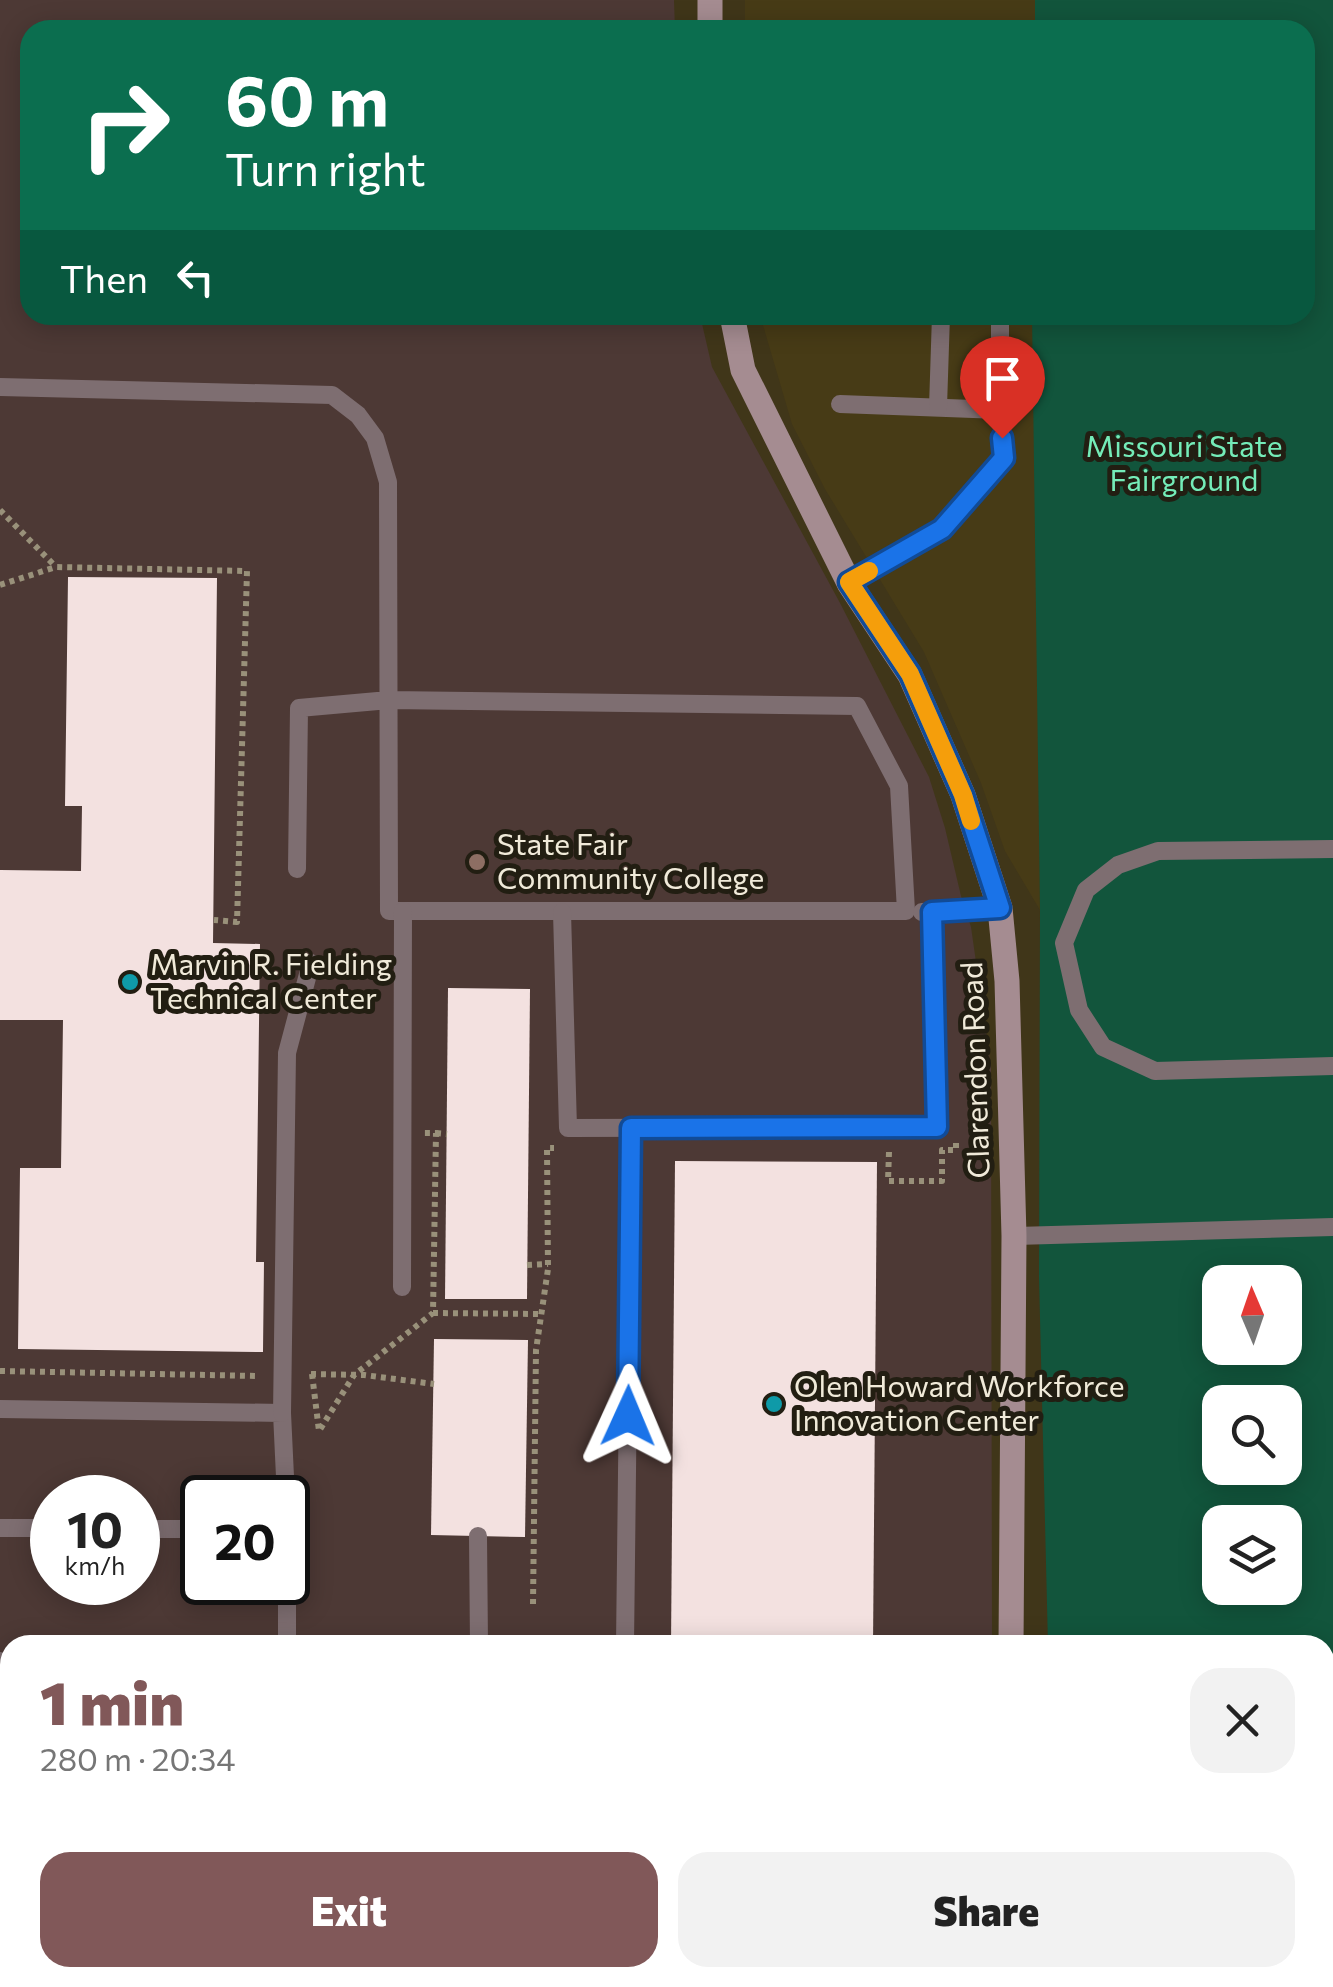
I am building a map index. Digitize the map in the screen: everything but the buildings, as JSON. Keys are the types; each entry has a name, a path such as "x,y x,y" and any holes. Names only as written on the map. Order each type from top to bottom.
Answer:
{"street":[{"name":"Clarendon Road","path":"734,325 743,370 849,582 910,674 963,795 1000,908 1007,980 1014,1236 1011,1635"}],"lane":[{"path":"938,407 941,325"},
{"path":"849,582 942,529 1004,458 1000,325"},
{"path":"0,387 332,395 358,415 374,438 388,482 389,911 932,912 1000,908"},
{"path":"840,404 1000,410"},
{"path":"298,868 298,708 388,700 857,706 898,786 906,912"},
{"path":"1333,850 1158,851 1118,865 1086,890 1064,943 1078,1010 1102,1047 1156,1071 1333,1066"},
{"path":"402,1287 403,912"},
{"path":"562,912 568,1128 631,1128 937,1127 932,912"},
{"path":"285,1475 282,1414 288,1053 310,964"},
{"path":"625,1635 631,1128"},
{"path":"1014,1236 1333,1227"},
{"path":"0,1410 282,1414"},
{"path":"0,1528 30,1528"},
{"path":"478,1536 479,1635"},
{"path":"287,1605 287,1635"}],"path":[{"path":"0,510 56,567"},
{"path":"0,586 56,567 246,571 236,922 214,920"},
{"path":"436,1133 447,1134"},
{"path":"527,1265 548,1264"},
{"path":"433,1313 540,1314 536,1350 532,1604"},
{"path":"0,1371 354,1374 434,1384"},
{"path":"312,1374 319,1432 354,1374"}],"shaded area":[{"name":"State Fair Community College","path":"0,0 674,0 675,20 20,20 20,325 702,325 712,367 929,777 971,927 991,1067 992,1635 0,1635"},
{"path":"745,0 1038,0 1038,20 745,20"},
{"path":"763,325 1039,325 1040,910 1005,851 981,783 924,652 825,489 792,424"}],"green space":[{"name":"Missouri State Fairground","path":"1035,0 1333,0 1333,1635 1048,1635 1039,1277 1040,910 1032,325 1315,325 1315,20 1035,20"}],"slow traffic":[{"path":"869,571 849,582 910,674 971,821"}],"place":[{"name":"State Fair Community College","path":"477,862"},
{"name":"Marvin R. Fielding Technical Center","path":"130,982"},
{"name":"Olen Howard Workforce Innovation Center","path":"774,1404"}],"route":[{"path":"628,1416 631,1128 937,1127 932,912 1000,908 963,795 910,674 849,582 942,529 1004,458 1002,438"}]}
